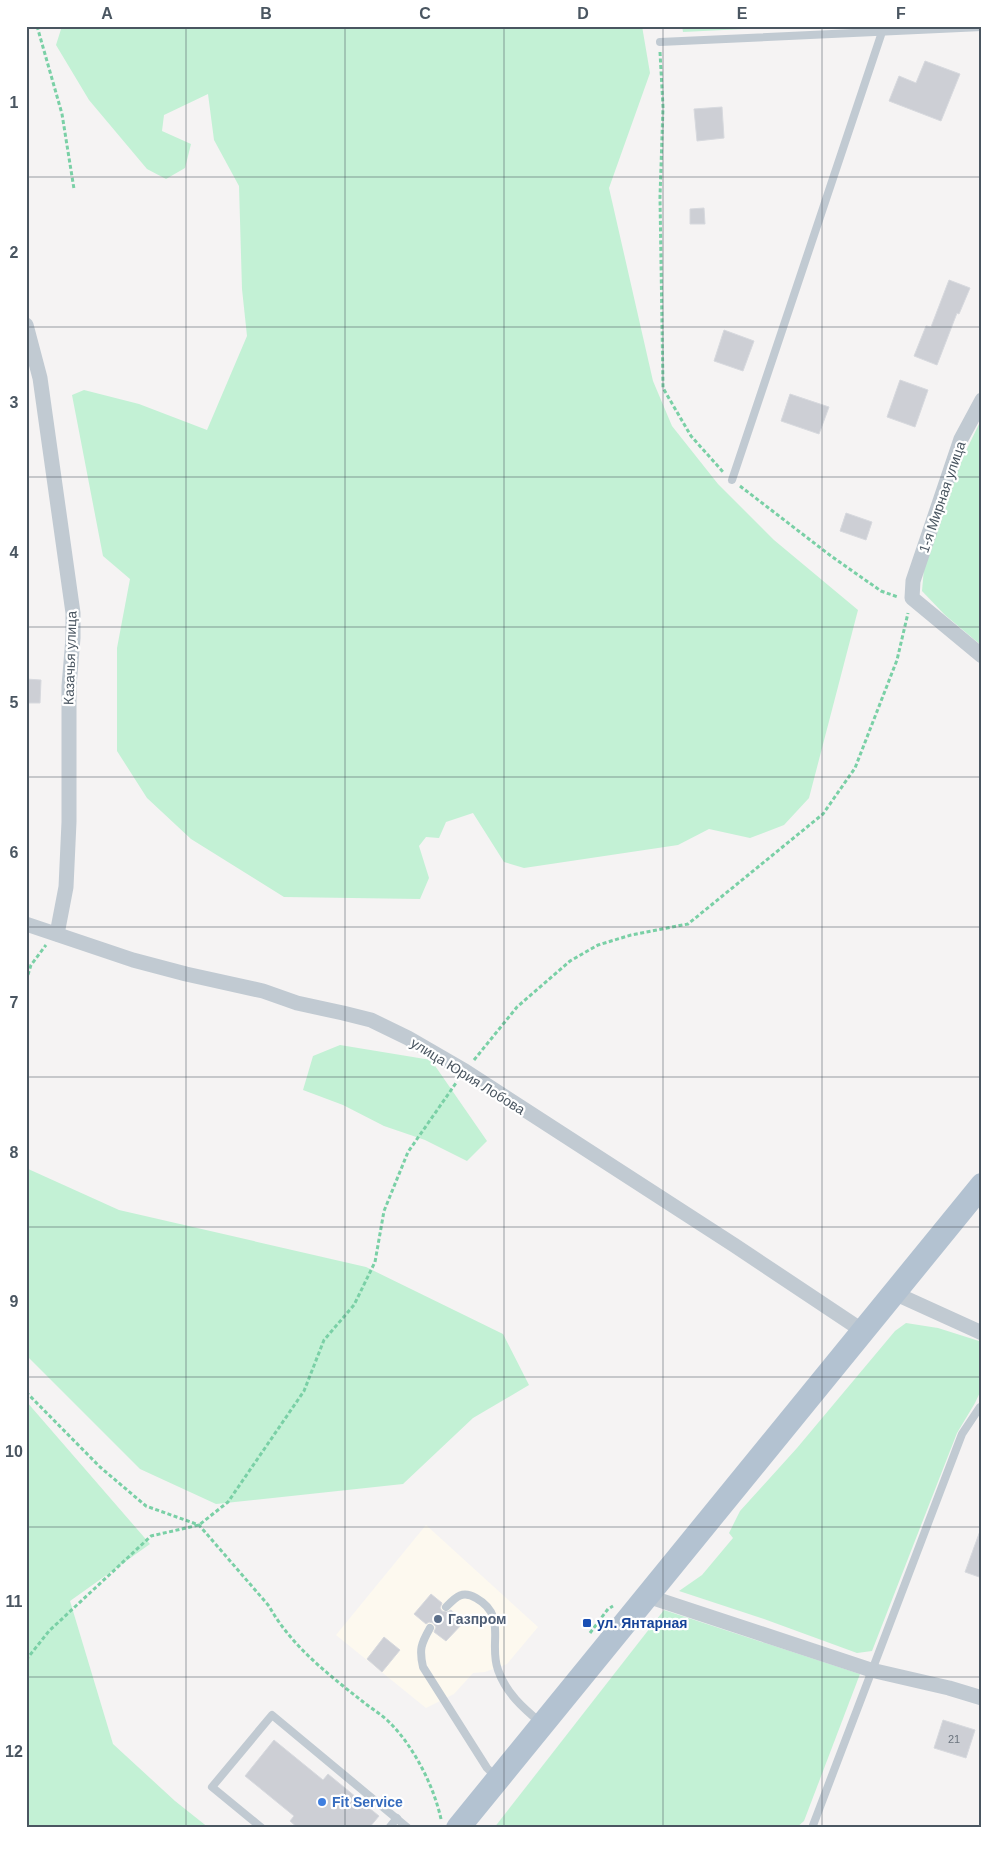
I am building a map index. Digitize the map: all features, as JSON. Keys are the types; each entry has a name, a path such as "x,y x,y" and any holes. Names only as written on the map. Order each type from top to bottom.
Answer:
{"main road":[{"path":"458,1828 982,1185"}],"street":[{"name":"Казачья улица","path":"26,325 40,378 73,613 69,686 69,822 66,887 57,934"},
{"name":"1-я Мирная улица","path":"912,598 913,581 961,439 982,400"},
{"path":"912,598 982,656"},
{"name":"улица Юрия Лобова","path":"26,924 133,960 263,991 297,1003 371,1020 408,1038 464,1071 734,1245 862,1331"},
{"path":"894,1293 982,1333"},
{"path":"646,1596 870,1670 949,1688 982,1698"}],"lane":[{"path":"660,42 982,27"},
{"path":"732,480 882,32"},
{"path":"812,1827 870,1670 962,1434 980,1407 982,1407"},
{"path":"446,1607 458,1596 470,1594 486,1604 496,1625 497,1669 505,1685 520,1706 542,1724"},
{"path":"430,1628 422,1642 420,1653 423,1667 487,1768 498,1779"},
{"path":"262,1828 212,1787 272,1715 408,1828"},
{"path":"389,1828 397,1818"}],"path":[{"path":"37,26 62,114 74,189"},
{"path":"26,1660 49,1631 151,1536 199,1525 228,1502 304,1391 324,1340 354,1305 375,1262 384,1211 408,1152 464,1071 517,1007 570,961 598,945 631,935 688,924 823,814 855,768 897,660 912,598 897,597 881,591 831,556 732,480 691,436 663,388 660,197 663,107 660,42"},
{"path":"26,981 31,965 57,934"},
{"path":"26,1392 100,1467 146,1506 199,1525 269,1606 276,1620 314,1662 392,1725 418,1758 439,1808 443,1828"},
{"path":"26,1717 26,1728"}],"shaded area":[{"path":"426,1525 538,1627 507,1664 485,1672 473,1673 454,1694 426,1708 336,1635"}],"green space":[{"path":"62,26 642,26 650,73 609,188 653,381 672,426 718,484 774,540 858,610 809,798 784,825 750,838 709,829 678,845 524,868 504,862 473,813 446,822 439,838 426,837 419,846 429,878 420,899 284,897 191,839 147,798 117,751 117,648 130,579 103,556 72,395 84,390 139,404 207,430 247,336 242,289 239,186 214,140 208,94 164,115 162,131 191,144 185,168 166,179 147,169 89,100 56,45"},
{"path":"682,26 807,26 683,32"},
{"path":"982,418 982,646 945,615 922,591 924,568 960,463"},
{"path":"340,1045 431,1060 487,1141 467,1161 425,1140 384,1126 343,1105 303,1090 313,1056"},
{"path":"26,1168 119,1210 366,1267 503,1334 529,1385 473,1418 403,1484 216,1504 140,1469 26,1355"},
{"path":"906,1323 938,1328 979,1341 982,1345 982,1388 957,1433 872,1651 857,1653 764,1619 679,1591 702,1575 733,1538 729,1533 740,1511 797,1448 895,1331"},
{"path":"26,1401 150,1544 70,1601 113,1744 175,1801 209,1828 35,1828 26,1825"},
{"path":"664,1610 860,1674 804,1821 796,1828 494,1828"}],"building":[{"path":"925,61 960,74 941,121 889,101 899,76 916,83"},
{"path":"722,107 724,138 697,141 694,109"},
{"path":"704,208 705,224 690,224 690,209"},
{"path":"949,280 970,288 959,314 957,313 937,365 914,356 926,326 931,327"},
{"path":"724,330 754,341 743,371 714,361"},
{"path":"900,380 928,390 915,427 887,417"},
{"path":"790,394 829,407 819,434 781,421"},
{"path":"846,513 872,522 866,540 840,531"},
{"path":"26,679 41,680 40,703 26,703"},
{"path":"980,1531 982,1531 982,1578 965,1572"},
{"path":"431,1594 442,1603 440,1608 442,1611 447,1612 451,1610 464,1622 446,1641 434,1632 436,1627 433,1623 429,1622 426,1624 414,1614"},
{"path":"384,1637 400,1650 382,1672 367,1659"},
{"path":"943,1720 975,1730 966,1758 934,1748"},
{"path":"274,1740 323,1780 328,1774 379,1816 369,1828 298,1828 290,1821 294,1816 245,1776"}],"place":[{"name":"Газпром","path":"438,1619"},
{"name":"ул. Янтарная","path":"587,1623"},
{"name":"Fit Service","path":"322,1802"}]}
